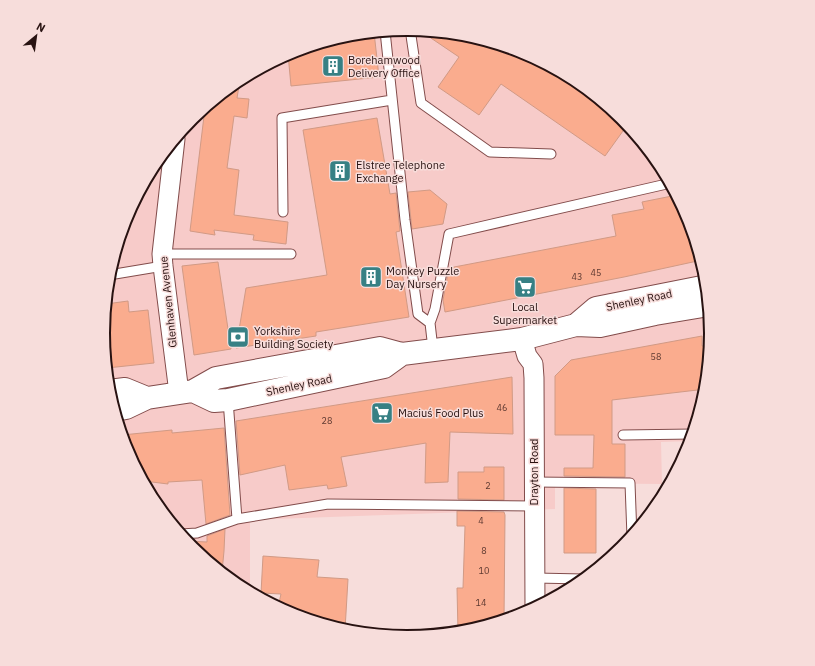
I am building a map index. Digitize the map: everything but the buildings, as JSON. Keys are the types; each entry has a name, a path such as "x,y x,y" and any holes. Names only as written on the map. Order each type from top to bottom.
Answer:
{"main road":[{"name":"Shenley Road","path":"576,325 596,308 701,287"},
{"name":"Shenley Road","path":"121,409 147,398 186,392 216,378 373,349 380,348 402,354 522,339 576,325 600,326 655,314 703,306"},
{"name":"Shenley Road","path":"186,392 214,401 228,400 384,367 402,354"},
{"path":"116,390 125,389 147,398"}],"street":[{"name":"Glenhaven Avenue","path":"174,150 162,260 186,392"},
{"name":"Drayton Road","path":"522,339 527,356 533,364 534,378 535,601"}],"lane":[{"path":"411,36 421,103 490,152 551,154"},
{"path":"386,37 405,220 418,314 430,323"},
{"path":"283,212 282,118 392,100"},
{"path":"433,349 430,323 435,309 449,234 665,184"},
{"path":"117,273 162,260 291,254"},
{"path":"228,400 238,519"},
{"path":"623,435 687,434"},
{"path":"534,482 630,483 632,528"},
{"path":"188,534 198,533 238,519 328,504 534,506"},
{"path":"535,578 575,579"}],"shaded area":[{"path":"408,36 465,42 484,46 521,59 573,86 618,123 643,152 654,168 665,185 682,219 699,275 704,314 704,352 699,391 684,441 661,442 662,484 555,483 555,509 250,520 250,584 227,569 197,543 172,514 150,481 133,447 116,391 110,333 116,275 133,219 150,184 184,137 197,123 227,97 242,86 276,67 331,46 369,39"}],"place":[{"name":"Borehamwood Delivery Office","path":"333,66"},
{"name":"Elstree Telephone Exchange","path":"340,171"},
{"name":"Monkey Puzzle Day Nursery","path":"371,277"},
{"name":"Local Supermarket","path":"525,287"},
{"name":"Yorkshire Building Society","path":"238,337"},
{"name":"Maciuś Food Plus","path":"382,413"}]}
